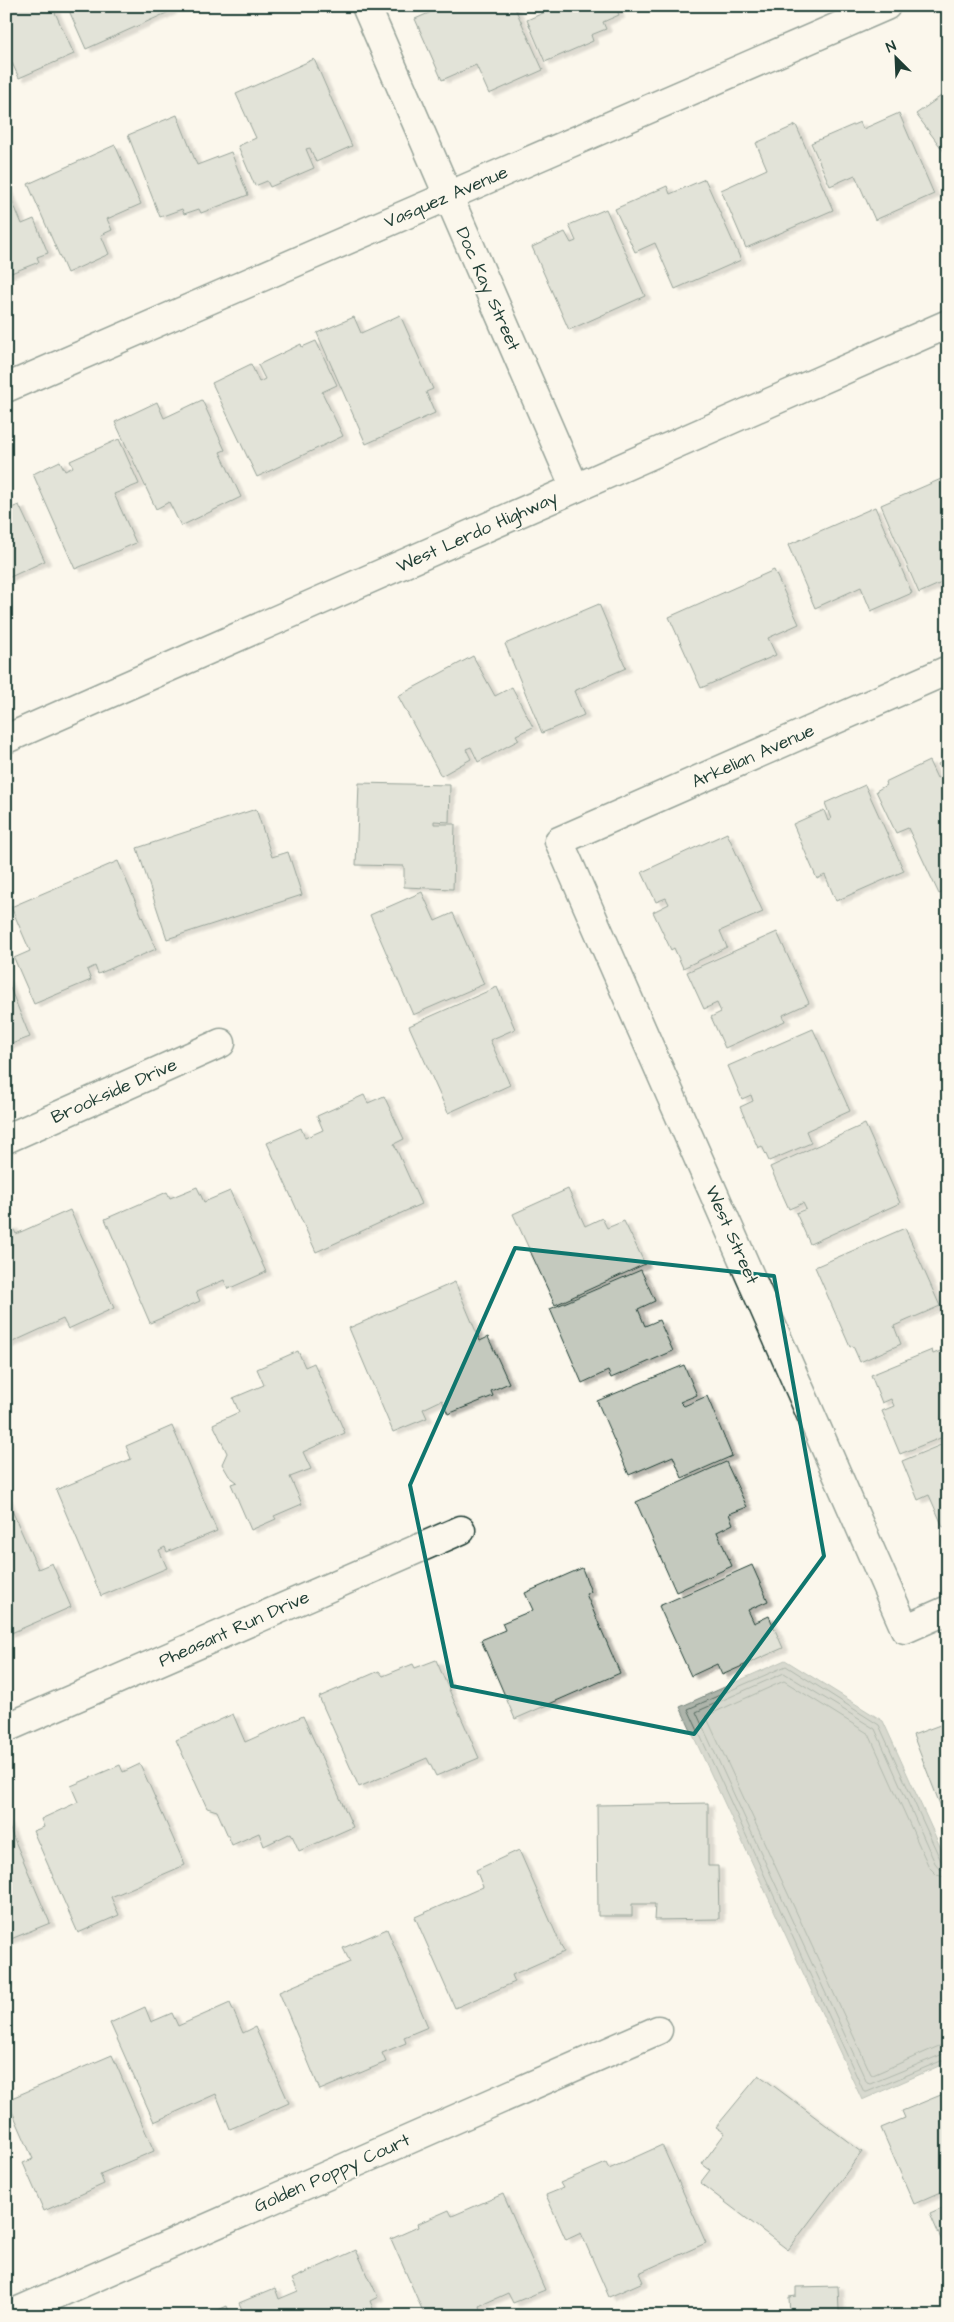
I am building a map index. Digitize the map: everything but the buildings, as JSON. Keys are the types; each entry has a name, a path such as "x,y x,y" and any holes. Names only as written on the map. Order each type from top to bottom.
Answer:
{"street":[{"name":"Doc Kay Street","path":"366,6 575,488"},
{"name":"Vasquez Avenue","path":"6,388 886,6"},
{"name":"West Lerdo Highway","path":"6,739 948,324"},
{"name":"Arkelian Avenue","path":"559,841 948,670"},
{"name":"West Street","path":"559,841 906,1629 948,1610"},
{"name":"Brookside Drive","path":"6,1139 221,1043"},
{"name":"Pheasant Run Drive","path":"6,1728 462,1530"},
{"name":"Golden Poppy Court","path":"7,2316 658,2030"}],"highlighted area":[{"path":"515,1248 774,1276 824,1556 694,1734 452,1686 410,1485"}],"water":[{"path":"785,1660 883,1721 948,1864 948,2062 862,2100 680,1707"}]}
